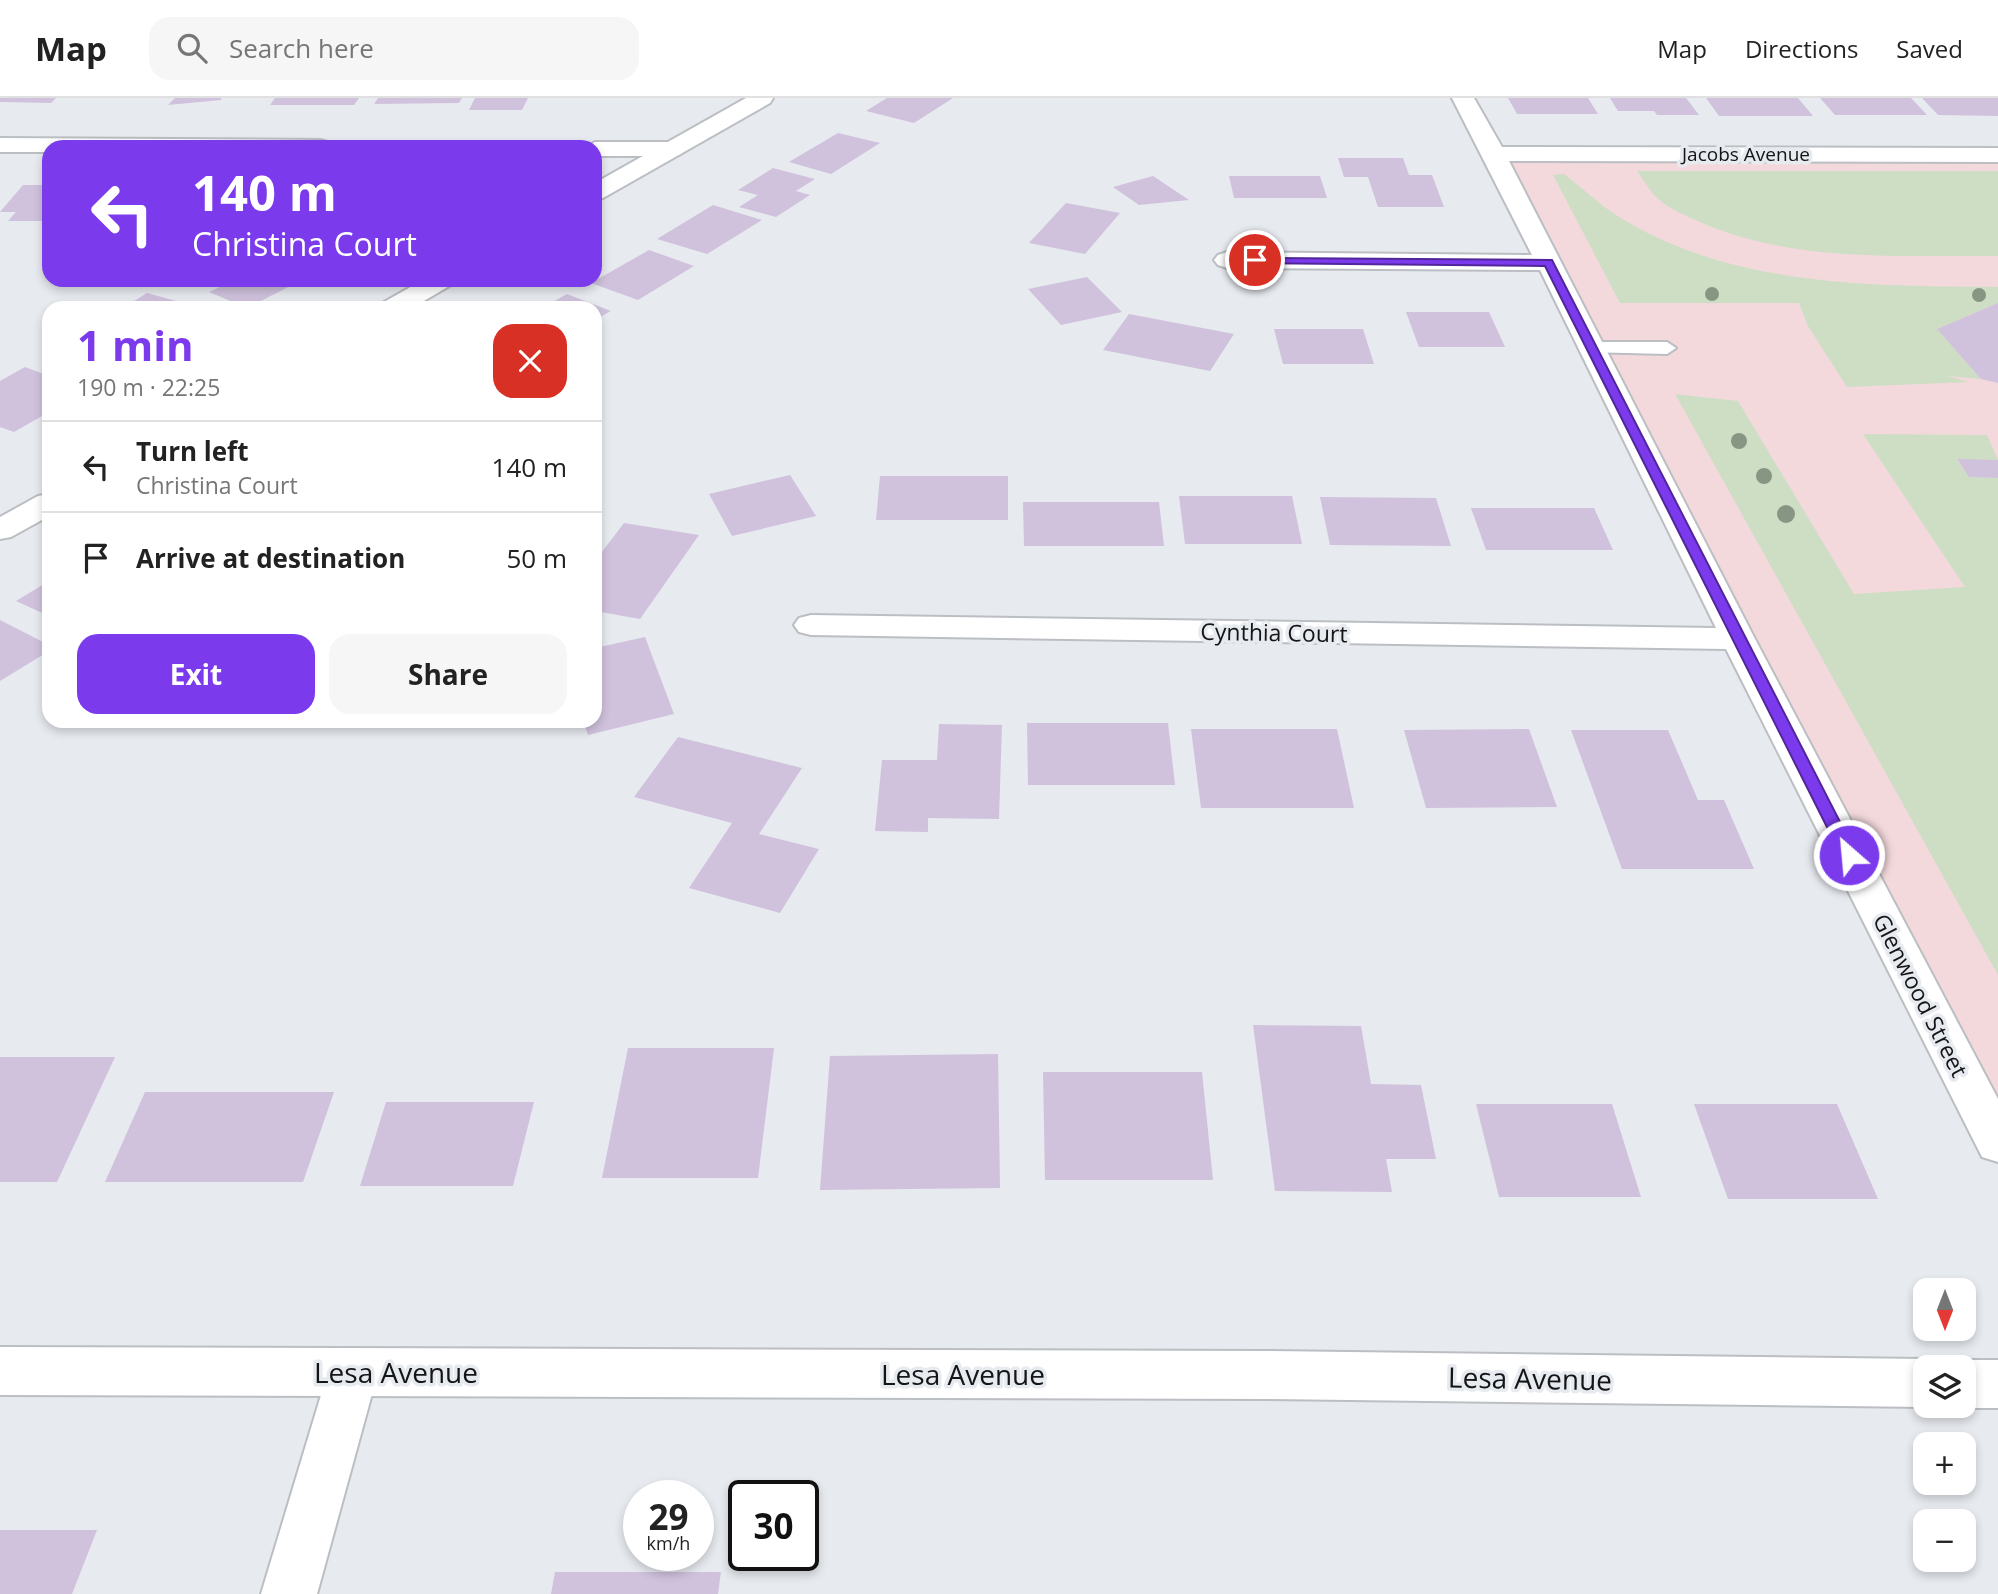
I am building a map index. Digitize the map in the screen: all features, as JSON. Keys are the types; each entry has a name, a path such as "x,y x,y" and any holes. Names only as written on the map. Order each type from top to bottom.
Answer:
{"street":[{"path":"602,189 762,98"},
{"name":"Glenwood Street","path":"1463,98 1998,1143"},
{"path":"0,145 42,145"},
{"path":"602,149 673,149"},
{"name":"Jacobs Avenue","path":"1494,154 1998,155"},
{"path":"1227,260 1549,263"},
{"path":"405,301 430,287"},
{"path":"0,530 42,507"},
{"name":"Cynthia Court","path":"811,625 1738,639"},
{"name":"Lesa Avenue","path":"0,1371 1265,1375 1913,1383"},
{"path":"289,1594 354,1372"},
{"path":"1976,1384 1998,1384"}],"lane":[{"path":"1592,348 1667,348"}],"shaded area":[{"path":"1494,154 1998,155 1998,1143"}],"green space":[{"path":"1637,171 1998,171 1998,256 1886,256 1811,251 1774,245 1738,236 1672,209 1656,197"},
{"path":"1564,174 1619,217 1663,240 1708,257 1755,270 1851,283 1998,287 1998,303 1937,329 1981,379 1948,376 1969,382 1847,387 1808,326 1799,303 1620,303 1553,175"},
{"path":"1675,394 1738,401 1854,594 1965,587 1863,434 1987,435 1998,460 1957,460 1969,477 1998,478 1998,975"}],"building":[{"path":"0,98 56,98 51,103 0,102"},
{"path":"175,98 221,98 221,100 168,105"},
{"path":"275,98 359,98 354,105 270,105"},
{"path":"378,98 462,98 459,103 374,104"},
{"path":"475,98 528,98 522,110 469,110"},
{"path":"887,98 953,98 914,123 866,111"},
{"path":"1508,98 1588,98 1598,114 1517,114"},
{"path":"1610,98 1686,98 1699,115 1618,111"},
{"path":"1706,98 1798,98 1813,116 1719,116"},
{"path":"1820,98 1911,98 1927,115 1835,115"},
{"path":"1922,98 1998,98 1998,116 1938,115"},
{"path":"838,133 880,143 831,174 789,162"},
{"path":"1338,158 1403,158 1409,175 1432,175 1444,207 1378,207 1368,177 1344,177"},
{"path":"773,168 815,179 796,191 810,195 776,217 739,207 758,195 738,190"},
{"path":"1153,176 1189,200 1139,205 1113,187"},
{"path":"1229,176 1320,176 1327,198 1234,198"},
{"path":"23,185 42,185 42,221 8,221 16,212 0,212"},
{"path":"1066,203 1120,213 1085,254 1029,243"},
{"path":"713,205 762,220 707,254 657,239"},
{"path":"649,250 694,266 638,300 602,287 602,277"},
{"path":"1087,277 1122,312 1061,325 1028,289"},
{"path":"220,287 288,287 261,301 230,301 209,292"},
{"path":"147,293 176,301 134,301"},
{"path":"567,294 585,301 554,301"},
{"path":"1998,303 1998,383 1981,379 1937,329"},
{"path":"602,308 611,311 602,316"},
{"path":"1406,312 1489,312 1505,347 1419,347"},
{"path":"1129,314 1234,334 1210,371 1103,350"},
{"path":"1274,329 1363,329 1374,364 1283,364"},
{"path":"25,367 42,373 42,416 14,432 0,427 0,381"},
{"path":"1957,459 1998,460 1998,478 1969,477"},
{"path":"790,475 816,516 732,536 709,494"},
{"path":"880,476 1008,476 1008,520 876,520"},
{"path":"1179,496 1292,496 1302,544 1185,544"},
{"path":"1320,497 1436,498 1451,546 1330,545"},
{"path":"1023,502 1159,502 1164,546 1024,546"},
{"path":"1471,508 1594,508 1613,550 1486,550"},
{"path":"624,523 699,535 640,619 602,612 602,552"},
{"path":"42,585 42,613 16,601"},
{"path":"0,620 42,641 42,655 0,681"},
{"path":"645,637 674,714 588,735 586,728 602,728 602,646"},
{"path":"1027,723 1168,723 1175,785 1028,785"},
{"path":"939,724 1002,725 999,819 928,818 928,832 875,831 882,760 937,760"},
{"path":"1191,729 1337,729 1354,808 1201,808"},
{"path":"1529,729 1557,807 1426,808 1404,730"},
{"path":"1571,730 1668,730 1698,800 1724,800 1754,869 1622,869"},
{"path":"678,737 802,768 759,834 819,849 780,913 689,888 732,823 634,797"},
{"path":"1253,1025 1361,1026 1371,1084 1421,1085 1436,1159 1386,1159 1392,1192 1275,1191"},
{"path":"628,1048 774,1048 758,1178 602,1178"},
{"path":"998,1054 1000,1188 820,1190 830,1056"},
{"path":"0,1057 115,1057 57,1182 0,1182"},
{"path":"1043,1072 1202,1072 1213,1180 1045,1180"},
{"path":"145,1092 334,1092 303,1182 105,1182"},
{"path":"386,1102 534,1102 513,1186 360,1186"},
{"path":"1476,1104 1612,1104 1641,1197 1499,1197"},
{"path":"1694,1104 1837,1104 1878,1199 1728,1199"},
{"path":"0,1530 97,1530 72,1594 0,1594"},
{"path":"555,1572 721,1572 718,1594 551,1594"}],"route":[{"path":"1255,260 1549,263 1849,855"}]}
